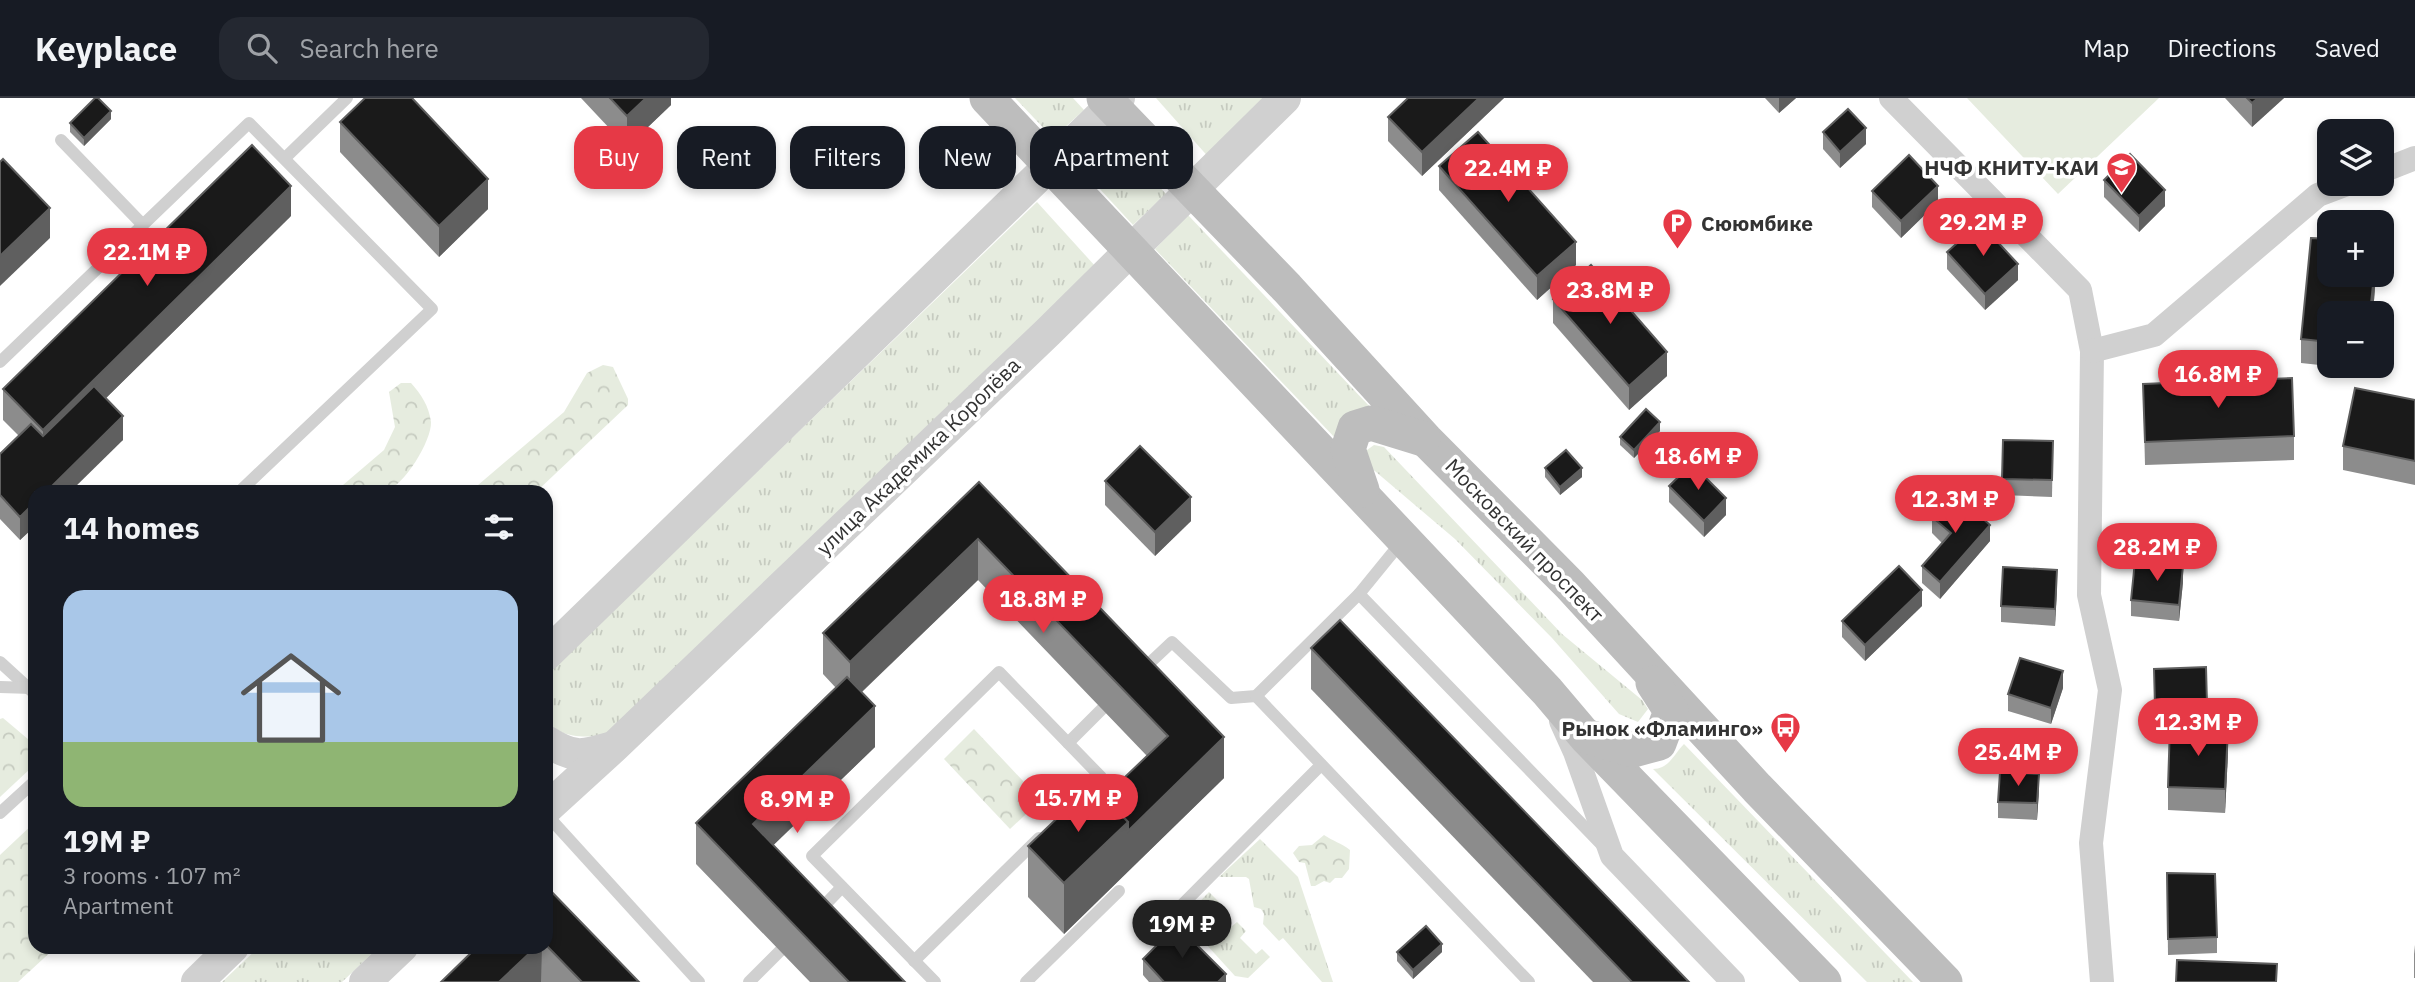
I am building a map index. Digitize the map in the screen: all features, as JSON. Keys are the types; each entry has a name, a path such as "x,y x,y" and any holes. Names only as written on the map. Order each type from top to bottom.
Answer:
{"main road":[{"path":"987,98 1030,144"},
{"name":"Московский проспект","path":"1111,101 1426,440 1570,585 1757,789 1945,982"},
{"path":"1072,189 1547,691 1586,737 1824,982"},
{"path":"1364,499 1348,449 1355,428 1371,423 1426,440"},
{"path":"1586,737 1633,750 1659,743 1671,711 1634,653"}],"street":[{"name":"улица Академика Королёва","path":"553,804 1048,332 1286,98"},
{"path":"1891,98 2081,290 2092,351 2089,595 2110,690 2091,843 2102,982"},
{"path":"1088,126 1111,101"},
{"path":"2394,166 2415,158"},
{"path":"553,648 1030,185"},
{"path":"2092,351 2154,335 2317,196"},
{"path":"1547,691 1575,752 1612,856 1733,982"},
{"path":"553,745 584,756 615,746"},
{"path":"197,982 226,954"},
{"path":"365,982 395,954"}],"lane":[{"path":"285,158 347,98"},
{"path":"0,362 249,123 432,309 246,485"},
{"path":"61,140 142,224"},
{"path":"1132,681 1172,642 1231,698 1256,696 1359,594 1403,540"},
{"path":"1359,594 1612,856"},
{"path":"0,662 28,684"},
{"path":"935,982 812,856 999,672 1101,776 1074,803"},
{"path":"0,687 28,689"},
{"path":"1256,696 1529,982"},
{"path":"1068,743 1102,709"},
{"path":"1159,928 1321,765"},
{"path":"0,813 28,787"},
{"path":"553,819 699,982"},
{"path":"914,961 1045,832"},
{"path":"808,922 842,887"},
{"path":"1026,982 1119,891"},
{"path":"749,982 780,951"}],"green space":[{"path":"1015,98 1073,98 1084,110 1066,126 1042,126"},
{"path":"1156,98 1275,98 1211,160 1193,140 1193,126 1181,126"},
{"path":"1967,98 2159,98 2058,194"},
{"path":"1100,189 1161,189 1166,194 1133,225"},
{"path":"1037,202 1096,267 607,734 572,735 553,726 553,668"},
{"path":"1188,215 1372,409 1338,441 1155,249"},
{"path":"603,365 613,367 628,399 628,405 543,485 478,485 564,412 587,373"},
{"path":"401,383 411,383 418,391 431,422 422,451 395,485 343,485 384,450 395,427 389,392"},
{"path":"1374,445 1384,447 1562,634 1642,700 1648,709 1638,722 1619,714 1552,638 1455,539 1369,466 1365,458 1367,450"},
{"path":"3,718 28,739 28,771 0,797 0,719"},
{"path":"974,729 1041,800 1010,829 944,759"},
{"path":"1684,744 1913,982 1867,982 1653,769 1667,764"},
{"path":"28,829 28,954 48,954 18,982 0,982 0,855"},
{"path":"1324,835 1350,850 1349,869 1342,878 1311,886 1305,863 1299,862 1293,853 1299,846 1312,845"},
{"path":"1260,839 1298,877 1333,982 1322,982 1283,938 1279,941 1263,924 1264,914 1261,909 1254,907 1249,879 1219,877"},
{"path":"1209,892 1221,904 1215,910 1231,927 1237,922 1246,931 1240,938 1256,954 1262,949 1270,957 1248,978 1235,976 1195,932 1193,914"},
{"path":"252,954 372,954 342,982 222,982"}],"building":[{"path":"95,98 111,111 84,138 70,123"},
{"path":"365,98 412,98 488,179 439,226 340,122"},
{"path":"610,98 646,98 627,116"},
{"path":"1408,98 1479,98 1422,152 1388,117"},
{"path":"1848,109 1866,128 1840,152 1823,132"},
{"path":"1478,132 1576,242 1537,276 1439,166"},
{"path":"252,145 291,186 43,430 3,389"},
{"path":"2130,154 2165,190 2139,216 2104,180"},
{"path":"1909,155 1938,186 1901,221 1872,191"},
{"path":"3,159 50,208 0,256 0,162"},
{"path":"1980,223 2018,264 1985,294 1947,252"},
{"path":"2311,238 2317,238 2317,287 2373,287 2371,301 2317,301 2317,341 2301,339"},
{"path":"1591,265 1667,352 1629,386 1553,299"},
{"path":"2292,378 2294,436 2145,442 2143,384"},
{"path":"94,386 123,416 53,485 28,485 28,509 20,517 0,495 0,454 31,424 43,436"},
{"path":"2355,388 2415,400 2415,461 2343,446"},
{"path":"1646,409 1660,422 1634,450 1620,437"},
{"path":"2003,440 2053,441 2052,480 2002,479"},
{"path":"1140,446 1191,497 1155,532 1105,481"},
{"path":"1566,450 1582,468 1560,487 1545,468"},
{"path":"1692,464 1726,498 1704,521 1669,486"},
{"path":"979,482 1224,737 1128,831 1128,822 1104,797 1168,736 978,539 850,662 823,633"},
{"path":"1953,492 1990,525 1940,582 1922,566 1951,533 1932,517"},
{"path":"2135,561 2183,566 2179,605 2131,600"},
{"path":"1899,566 1922,590 1865,645 1842,621"},
{"path":"2003,567 2057,570 2055,609 2001,606"},
{"path":"1340,620 1689,982 1632,982 1311,648"},
{"path":"2020,658 2063,671 2051,708 2008,694"},
{"path":"2206,667 2207,704 2155,706 2154,669"},
{"path":"847,677 875,706 753,824 905,982 849,982 696,823"},
{"path":"2170,726 2228,729 2225,789 2168,787"},
{"path":"2000,772 2039,774 2037,803 1998,802"},
{"path":"1092,785 1128,822 1064,883 1028,846"},
{"path":"2167,873 2215,874 2217,937 2168,939"},
{"path":"553,893 639,982 582,982 553,952"},
{"path":"1177,925 1226,974 1218,982 1164,982 1143,959"},
{"path":"1426,926 1442,944 1413,970 1397,952"},
{"path":"470,954 529,954 499,982 441,982"},
{"path":"2177,960 2277,964 2276,982 2176,982"}],"place":[{"name":"НЧФ КНИТУ-КАИ","path":"2122,194"},
{"name":"Сююмбике","path":"1678,250"},
{"name":"Рынок «Фламинго»","path":"1786,755"}]}
